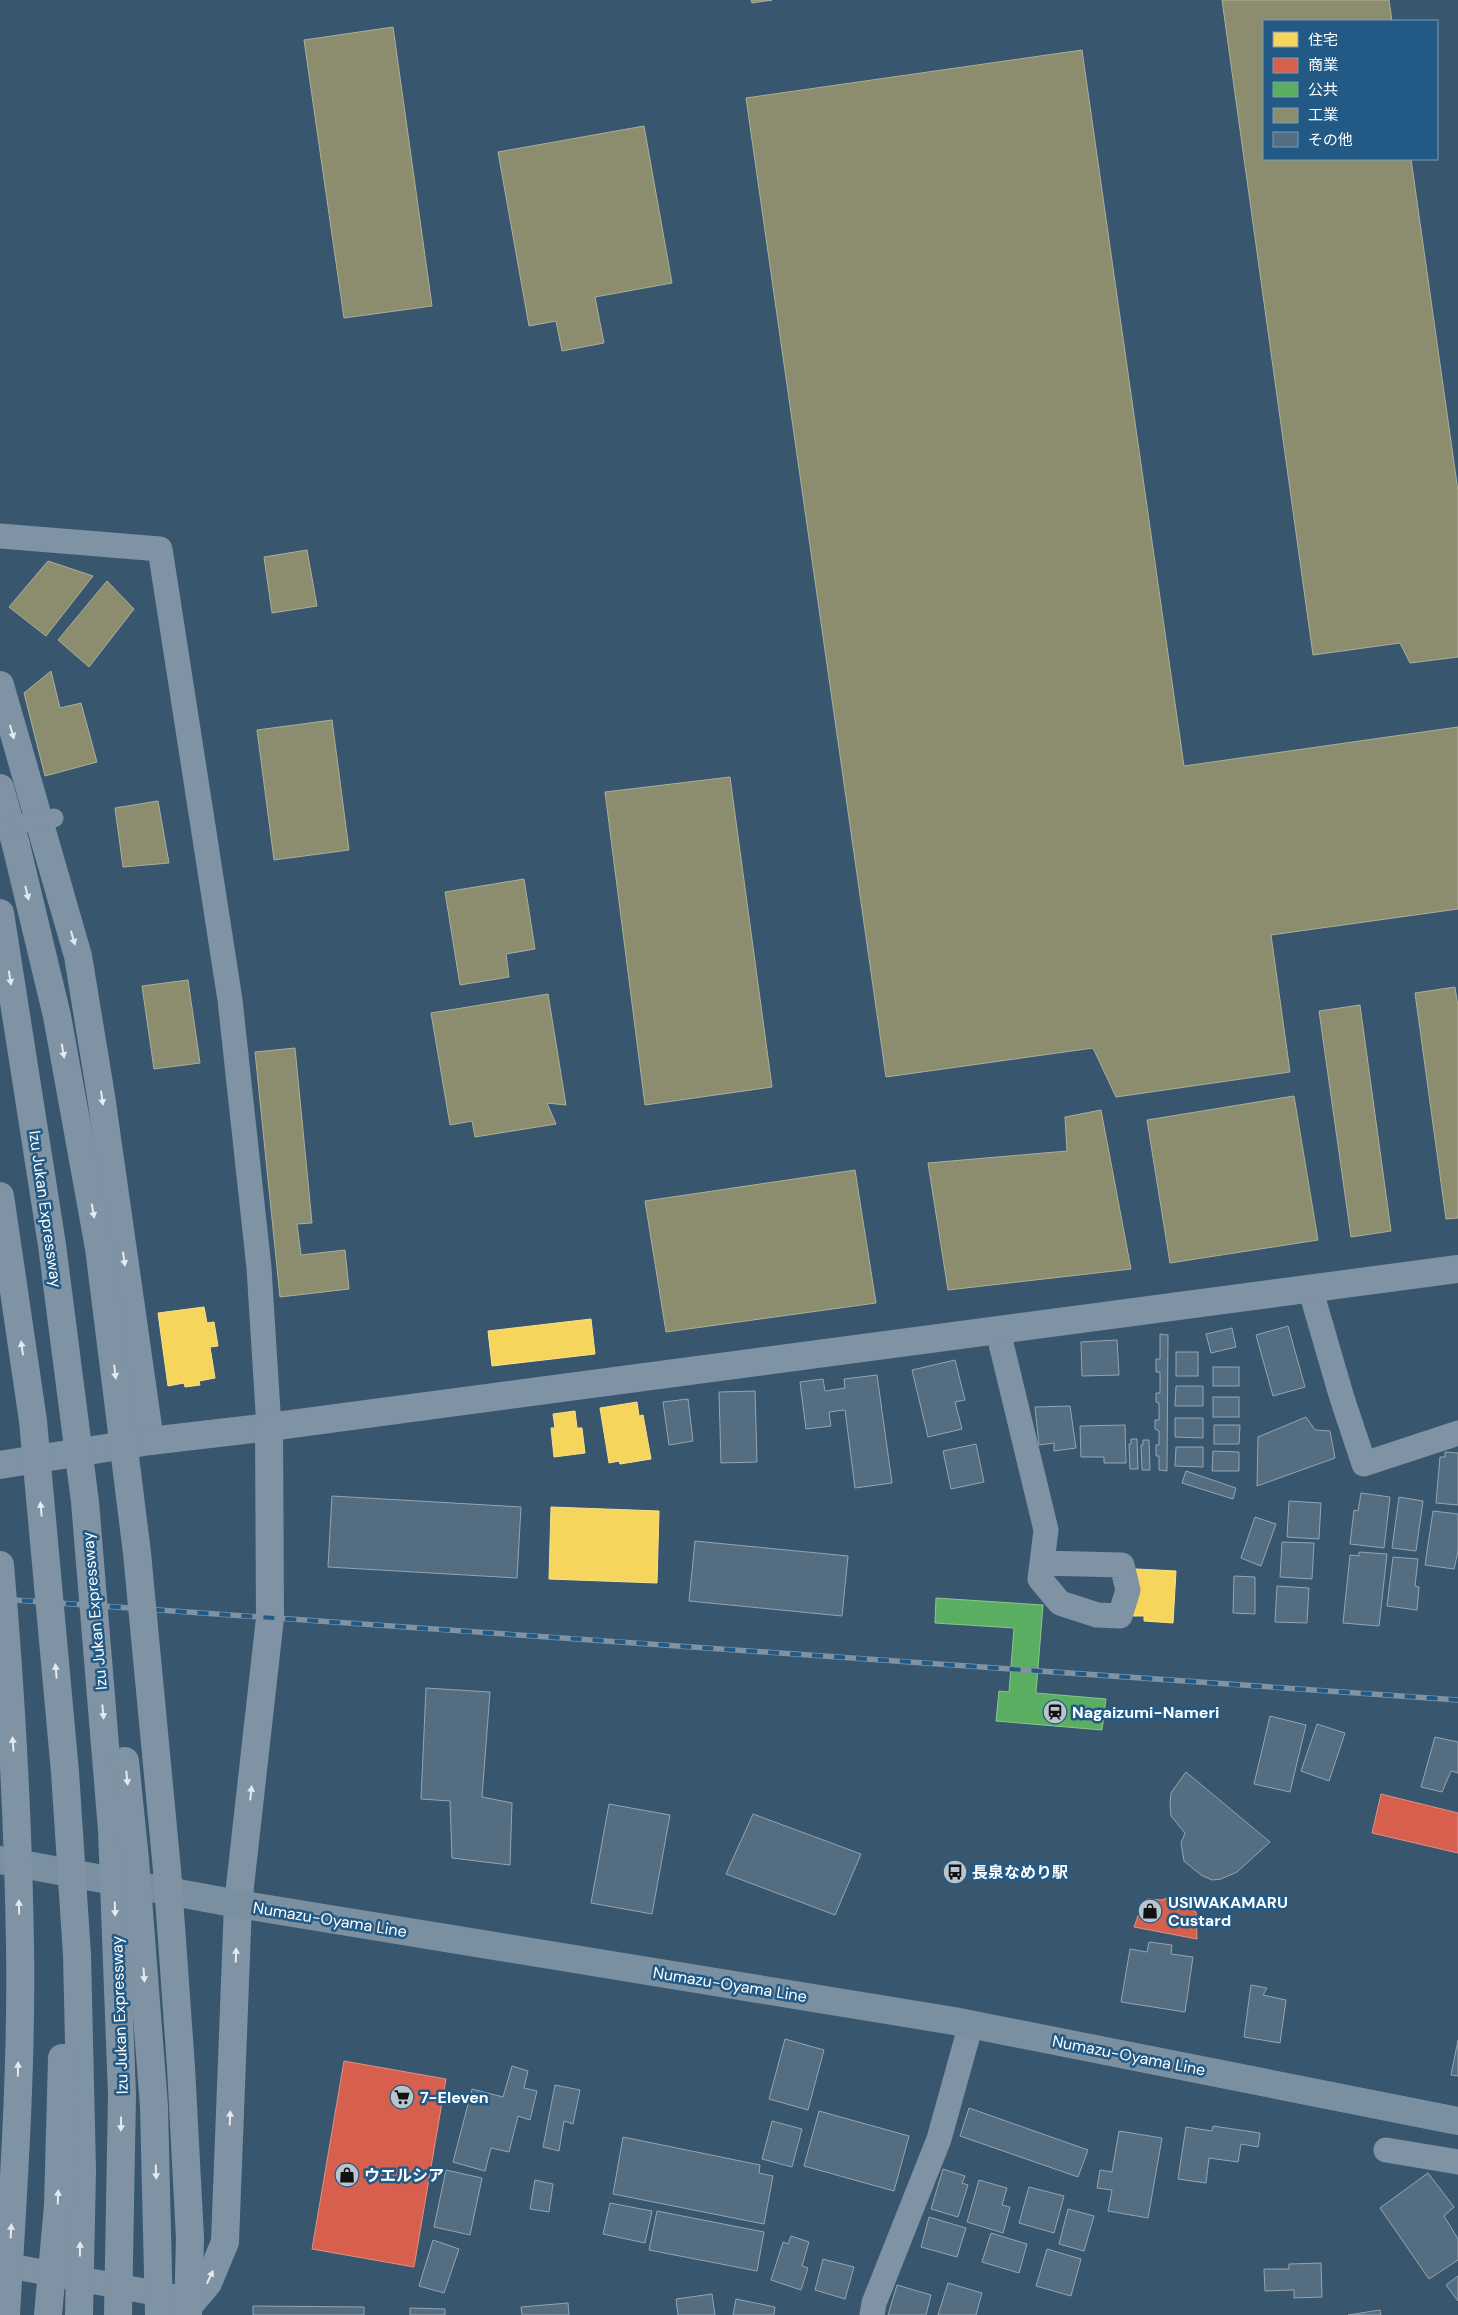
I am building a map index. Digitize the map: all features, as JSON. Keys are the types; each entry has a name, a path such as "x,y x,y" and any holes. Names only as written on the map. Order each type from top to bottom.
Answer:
{"highway":[{"name":"Izu Jukan Expressway","path":"0,913 52,1245 85,1502 112,1830 122,2094 118,2315"},
{"path":"0,1196 33,1422 65,1772 78,2004 82,2170 79,2315"},
{"path":"52,1245 96,1496 127,1781 154,2106 159,2315"},
{"path":"48,2315 58,2206 64,1976 65,1772"}],"main road":[{"name":"Numazu-Oyama Line","path":"0,1860 238,1904 971,2024 1458,2121"}],"street":[{"path":"0,536 160,549 230,1000 258,1268 269,1427 270,1618 238,1904 225,2242 208,2283 187,2310"},
{"path":"0,685 78,956 101,1096 150,1441"},
{"path":"0,788 8,837 57,1016 99,1248 137,1553 167,1870 181,2067 190,2238 187,2310"},
{"path":"8,837 54,818"},
{"path":"0,1465 150,1441 269,1427 1458,1269"},
{"path":"1310,1288 1342,1398 1364,1464 1458,1433"},
{"path":"998,1331 1046,1530 1042,1563"},
{"path":"0,1565 16,1797 20,1947 17,2121 6,2315"},
{"path":"872,2315 874,2303 939,2139 971,2024"},
{"path":"1386,2150 1458,2162"},
{"path":"0,2264 187,2310"}],"building: 住宅":[{"path":"204,1307 207,1323 214,1322 218,1346 210,1347 215,1378 199,1381 200,1385 185,1387 184,1383 168,1386 158,1313"},
{"path":"591,1319 595,1354 492,1366 488,1331"},
{"path":"637,1402 639,1416 643,1415 651,1459 620,1464 619,1461 609,1463 600,1408"},
{"path":"575,1411 577,1428 582,1428 585,1453 554,1457 551,1428 555,1428 553,1414"},
{"path":"551,1507 659,1511 657,1583 549,1579"},
{"path":"1136,1569 1176,1571 1173,1623 1144,1621 1144,1616 1133,1616"}],"building: 商業":[{"path":"1381,1794 1458,1813 1458,1853 1372,1833"},
{"path":"1174,1896 1196,1912 1197,1939 1134,1927 1143,1902 1147,1899 1161,1900"},
{"path":"344,2061 446,2079 414,2267 312,2249"}],"building: 公共":[{"path":"936,1598 1043,1605 1036,1693 1106,1699 1102,1730 996,1721 999,1691 1009,1692 1014,1628 935,1623"}],"building: 工業":[{"path":"751,0 772,0 752,3"},
{"path":"1222,0 1389,0 1392,20 1263,20 1263,160 1411,160 1458,491 1458,657 1410,663 1400,643 1313,655"},
{"path":"393,27 432,306 344,318 304,40"},
{"path":"1082,50 1184,766 1458,727 1458,909 1271,935 1290,1072 1116,1097 1093,1048 886,1077 746,98"},
{"path":"644,126 672,283 595,297 604,343 562,351 556,321 529,326 498,152"},
{"path":"307,550 317,606 272,613 264,557"},
{"path":"48,561 93,576 46,636 9,607"},
{"path":"107,581 134,609 89,667 58,640"},
{"path":"51,671 60,708 81,703 97,762 45,776 24,693"},
{"path":"332,720 349,850 274,860 257,730"},
{"path":"730,777 772,1087 645,1105 605,792"},
{"path":"158,801 169,863 123,867 115,808"},
{"path":"524,879 535,949 506,954 509,977 460,985 445,892"},
{"path":"188,980 200,1063 154,1069 142,986"},
{"path":"1455,987 1458,1007 1458,1218 1446,1219 1415,993"},
{"path":"548,994 566,1105 547,1103 556,1124 475,1137 472,1121 450,1125 431,1013"},
{"path":"1360,1005 1391,1231 1351,1237 1319,1011"},
{"path":"295,1048 312,1223 297,1224 301,1255 345,1250 349,1289 280,1297 255,1052"},
{"path":"1294,1096 1318,1240 1170,1263 1147,1120"},
{"path":"1101,1110 1131,1269 948,1290 928,1163 1067,1151 1065,1117"},
{"path":"855,1170 876,1303 666,1332 645,1201"}],"building: その他":[{"path":"1288,1326 1305,1387 1273,1396 1256,1335"},
{"path":"1232,1328 1236,1347 1211,1353 1206,1334"},
{"path":"1160,1334 1168,1335 1167,1471 1159,1470 1159,1456 1156,1456 1156,1445 1159,1445 1159,1431 1155,1429 1155,1420 1159,1420 1159,1403 1156,1402 1156,1393 1160,1393 1160,1372 1156,1372 1156,1359 1160,1359"},
{"path":"1117,1340 1119,1375 1082,1376 1081,1342"},
{"path":"1176,1352 1198,1352 1198,1376 1176,1376"},
{"path":"955,1360 965,1400 955,1402 962,1429 928,1437 912,1370"},
{"path":"1213,1367 1239,1367 1239,1386 1213,1386"},
{"path":"877,1375 892,1483 855,1488 845,1410 829,1412 831,1426 806,1429 800,1382 823,1379 825,1391 845,1388 844,1379"},
{"path":"1176,1386 1203,1386 1203,1406 1175,1406"},
{"path":"755,1391 757,1462 721,1463 719,1392"},
{"path":"1213,1397 1239,1397 1239,1417 1213,1417"},
{"path":"688,1399 693,1441 669,1445 663,1402"},
{"path":"1070,1406 1076,1448 1054,1451 1054,1443 1039,1445 1035,1407"},
{"path":"1306,1417 1315,1430 1330,1431 1335,1458 1257,1486 1258,1437"},
{"path":"1175,1418 1203,1418 1203,1438 1175,1437"},
{"path":"1125,1425 1126,1463 1104,1463 1104,1457 1081,1457 1080,1426"},
{"path":"1214,1425 1240,1425 1239,1444 1214,1444"},
{"path":"1131,1439 1137,1439 1138,1469 1130,1469 1129,1444 1131,1444"},
{"path":"1143,1440 1149,1440 1150,1470 1142,1470 1141,1445 1143,1445"},
{"path":"976,1444 984,1482 951,1489 943,1451"},
{"path":"1176,1447 1203,1447 1203,1467 1175,1466"},
{"path":"1213,1451 1239,1452 1239,1471 1212,1471"},
{"path":"1445,1452 1458,1453 1458,1505 1436,1503 1440,1457 1445,1457"},
{"path":"1186,1471 1236,1488 1233,1499 1182,1483"},
{"path":"1361,1493 1390,1497 1384,1548 1350,1544 1354,1510 1358,1511"},
{"path":"332,1496 521,1507 517,1578 328,1567"},
{"path":"1399,1497 1423,1501 1416,1551 1392,1548"},
{"path":"1289,1501 1321,1503 1319,1539 1287,1537"},
{"path":"1433,1511 1458,1514 1458,1551 1454,1569 1425,1565"},
{"path":"1255,1517 1276,1524 1261,1566 1241,1558"},
{"path":"695,1541 848,1556 842,1616 689,1601"},
{"path":"1282,1542 1314,1543 1312,1579 1280,1577"},
{"path":"1359,1552 1387,1554 1379,1626 1343,1623 1350,1555 1359,1556"},
{"path":"1393,1557 1418,1559 1415,1586 1419,1587 1417,1610 1387,1606"},
{"path":"1234,1576 1255,1577 1255,1614 1233,1613"},
{"path":"1277,1586 1309,1588 1307,1623 1275,1622"},
{"path":"426,1688 490,1692 482,1797 512,1803 510,1865 452,1858 450,1801 421,1799"},
{"path":"1270,1716 1306,1725 1290,1792 1254,1784"},
{"path":"1317,1724 1345,1733 1329,1781 1301,1771"},
{"path":"1435,1737 1458,1742 1458,1773 1451,1771 1442,1792 1421,1787"},
{"path":"1186,1772 1270,1842 1237,1872 1221,1879 1212,1880 1201,1875 1184,1861 1181,1843 1185,1833 1171,1816 1170,1804 1171,1793"},
{"path":"609,1804 670,1815 652,1914 591,1903"},
{"path":"753,1814 861,1854 835,1915 726,1874"},
{"path":"1149,1942 1172,1945 1171,1954 1193,1957 1185,2012 1121,2002 1130,1949 1147,1952"},
{"path":"1251,1985 1267,1988 1263,1995 1286,2000 1280,2043 1244,2037"},
{"path":"785,2039 824,2050 808,2110 769,2099"},
{"path":"1458,2040 1458,2076 1451,2075"},
{"path":"512,2066 528,2071 524,2088 537,2091 530,2120 518,2116 509,2152 491,2148 485,2171 453,2162 472,2089 503,2097"},
{"path":"555,2085 580,2090 573,2124 564,2121 559,2151 543,2147"},
{"path":"969,2108 1088,2150 1078,2177 960,2136"},
{"path":"819,2111 909,2136 894,2191 804,2166"},
{"path":"772,2121 802,2129 792,2167 762,2159"},
{"path":"1213,2126 1260,2133 1258,2147 1241,2144 1238,2162 1209,2158 1206,2183 1178,2179 1186,2127 1212,2131"},
{"path":"1119,2131 1162,2138 1148,2218 1108,2211 1112,2190 1097,2188 1100,2170 1112,2172"},
{"path":"623,2137 760,2165 759,2173 773,2176 764,2224 613,2194"},
{"path":"943,2169 965,2176 962,2183 968,2185 958,2217 931,2209"},
{"path":"446,2170 482,2178 470,2235 434,2227"},
{"path":"1428,2173 1454,2207 1444,2216 1458,2239 1458,2260 1429,2279 1380,2208"},
{"path":"535,2180 553,2184 549,2212 530,2209"},
{"path":"979,2180 1007,2188 1002,2205 1010,2207 1003,2233 967,2222"},
{"path":"1029,2187 1064,2196 1054,2233 1019,2223"},
{"path":"610,2203 652,2211 645,2243 603,2234"},
{"path":"1068,2209 1094,2216 1084,2251 1059,2244"},
{"path":"657,2211 764,2232 757,2271 649,2250"},
{"path":"929,2217 966,2228 957,2257 921,2247"},
{"path":"991,2233 1027,2244 1019,2273 982,2262"},
{"path":"791,2236 809,2242 802,2266 808,2268 801,2290 771,2280 783,2242 788,2244"},
{"path":"433,2240 459,2249 444,2293 419,2286"},
{"path":"1047,2249 1081,2259 1071,2296 1036,2286"},
{"path":"823,2259 854,2267 845,2299 815,2290"},
{"path":"1321,2263 1322,2297 1294,2298 1294,2290 1265,2291 1264,2269 1289,2269 1289,2264"},
{"path":"1458,2276 1458,2301 1446,2285"},
{"path":"948,2283 982,2293 976,2315 938,2315"},
{"path":"897,2285 931,2295 926,2315 888,2315"},
{"path":"712,2294 715,2315 678,2315 676,2299"},
{"path":"736,2299 775,2307 774,2315 733,2315"},
{"path":"568,2303 569,2315 522,2315 521,2307"},
{"path":"253,2306 364,2307 364,2315 253,2315"},
{"path":"410,2308 445,2309 445,2315 410,2315"},
{"path":"1380,2310 1381,2315 1348,2315"}],"railway":[{"path":"0,1599 1458,1700"}],"place":[{"name":"Nagaizumi-Nameri","path":"1055,1712"},
{"name":"長泉なめり駅","path":"955,1872"},
{"name":"USIWAKAMARU Custard","path":"1150,1911"},
{"name":"7-Eleven","path":"402,2097"},
{"name":"ウエルシア","path":"347,2175"}]}
